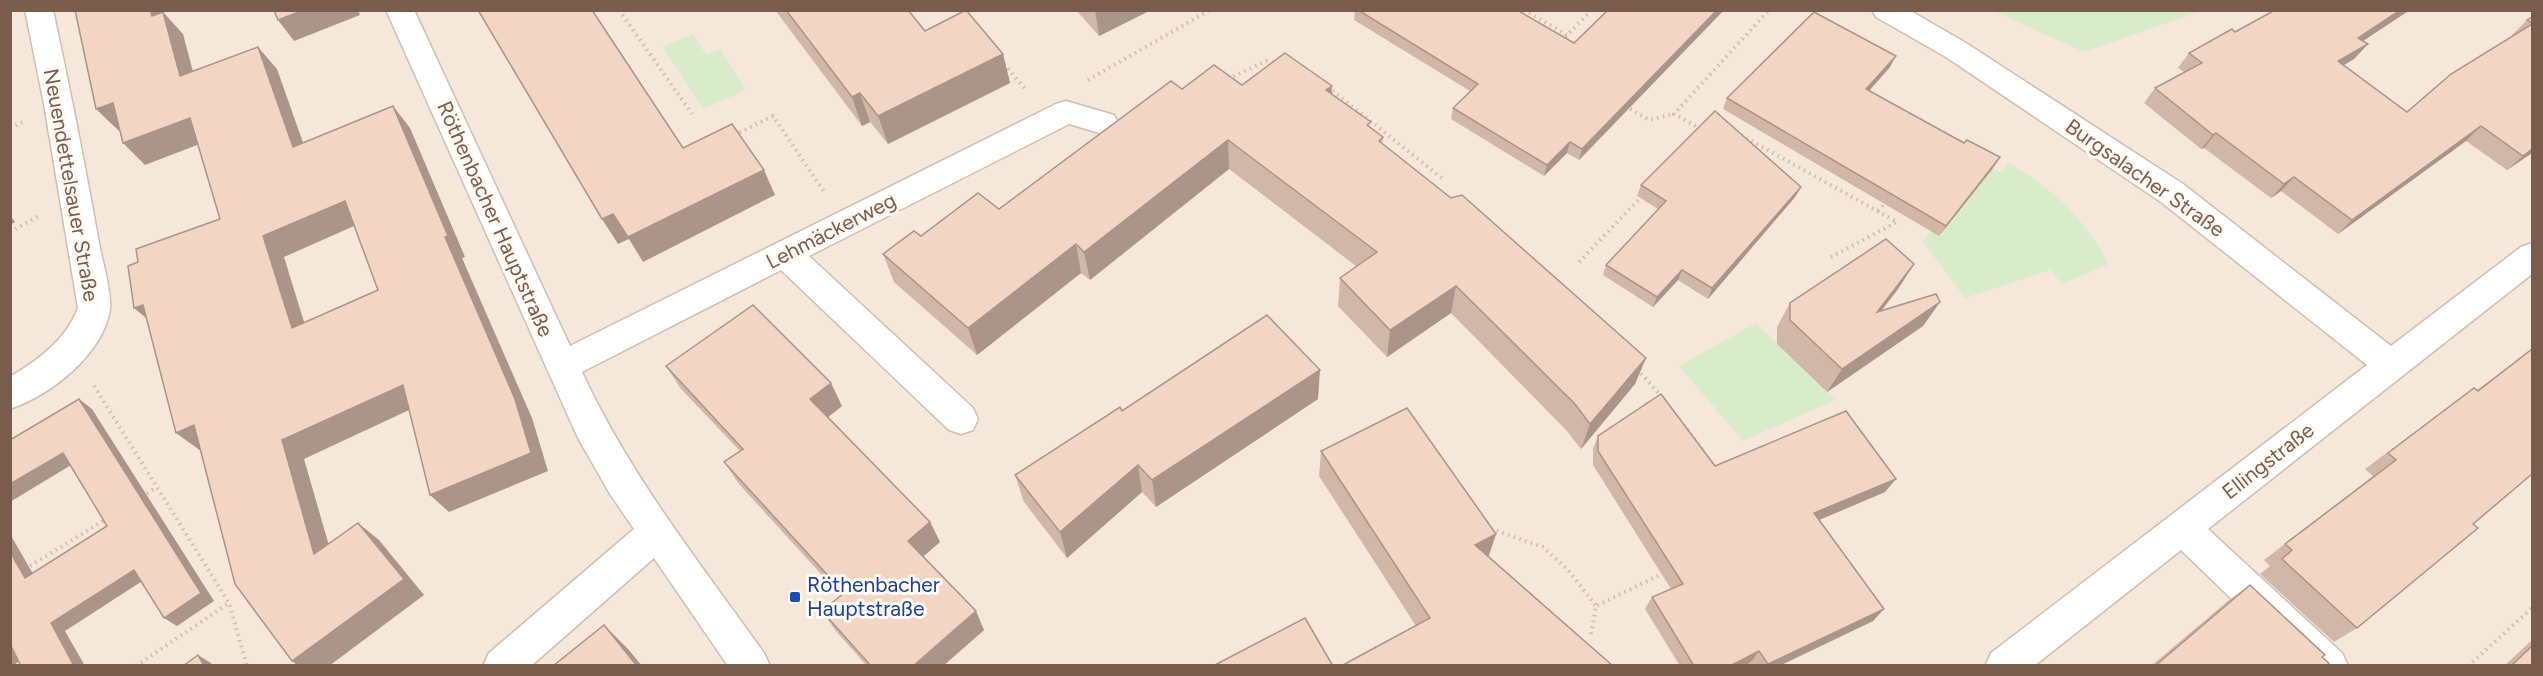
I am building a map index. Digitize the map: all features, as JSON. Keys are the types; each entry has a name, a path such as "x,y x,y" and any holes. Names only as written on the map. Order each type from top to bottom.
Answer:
{"street":[{"name":"Neuendettelsauer Straße","path":"10,395 40,376 71,349 91,321 94,308 67,150 39,10"},
{"name":"Röthenbacher Hauptstraße","path":"400,10 590,427 622,483 751,666"},
{"name":"Burgsalacher Straße","path":"1886,10 1956,50 2172,193 2391,365"},
{"name":"Lehmäckerweg","path":"562,366 1059,116"},
{"path":"1059,116 1103,123"},
{"path":"784,254 961,419"},
{"name":"Ellingstraße","path":"2004,666 2532,256"},
{"path":"2183,529 2329,666"},
{"path":"502,666 656,532"}],"path":[{"path":"620,10 692,114"},
{"path":"999,59 1059,116 1088,80 1210,10"},
{"path":"1524,10 1567,35"},
{"path":"1559,43 1592,10"},
{"path":"1620,103 1649,120 1674,114 1769,10"},
{"path":"1225,81 1266,62 1286,65"},
{"path":"1323,84 1443,179"},
{"path":"1674,114 1704,131 1696,139"},
{"path":"730,136 773,116 845,223"},
{"path":"1739,134 1897,222 1829,258"},
{"path":"1579,262 1649,188"},
{"path":"1878,211 1886,202"},
{"path":"71,349 229,603 247,666"},
{"path":"1628,362 1645,376 1667,403"},
{"path":"1681,422 1709,460"},
{"path":"137,500 157,488"},
{"path":"20,572 118,512"},
{"path":"1486,522 1493,532 1543,547 1568,570 1596,606 1591,634"},
{"path":"1596,606 1670,570"},
{"path":"136,666 229,603"},
{"path":"2468,666 2532,608"}],"shaded area":[{"path":"11,11 2532,11 2532,665 11,665"}],"green space":[{"path":"1993,11 2201,11 2084,52"},
{"path":"693,34 706,55 720,49 746,90 703,109 663,47"},
{"path":"2009,163 2040,183 2066,206 2089,233 2109,264 2062,284 2050,270 1965,298 1923,242 1931,231 1940,236 1993,168 2001,173"},
{"path":"1756,323 1835,400 1743,441 1679,366"}],"building":[{"path":"75,10 150,10 152,16 163,12 180,76 258,47 293,147 393,106 448,236 445,237 515,399 531,453 430,495 403,385 282,440 314,554 358,523 404,579 292,661 235,584 194,425 176,433 143,305 134,308 128,266 138,262 136,249 220,219 190,118 123,143 113,103 96,109","holes":["345,201 378,290 292,328 263,236"]},
{"path":"274,10 304,10 278,20"},
{"path":"478,10 592,10 683,148 732,124 764,170 628,237 613,214 602,219"},
{"path":"786,10 908,10 925,31 966,10 1003,54 878,116 860,93 852,97"},
{"path":"1358,10 1517,10 1574,43 1608,10 1717,10 1582,149 1570,142 1547,165 1453,108 1478,84"},
{"path":"2275,10 2400,10 2358,38 2368,44 2338,61 2407,112 2451,74 2532,24 2532,149 2523,156 2481,126 2352,220 2294,177 2284,184 2216,133 2213,135 2155,88 2202,63 2189,53 2232,29 2235,32"},
{"path":"1814,12 1896,56 1866,89 1964,143 1967,140 2000,157 1946,226 1727,98"},
{"path":"1285,53 1332,86 1326,90 1371,122 1367,125 1383,137 1379,141 1451,198 1462,195 1646,358 1590,424 1575,404 1456,286 1390,330 1340,278 1377,252 1228,140 1084,252 1076,244 968,328 883,254 914,231 921,236 978,193 999,209 1171,81 1182,89 1214,65 1242,85"},
{"path":"1715,111 1801,187 1712,288 1682,270 1657,297 1606,265 1666,201 1641,185"},
{"path":"1886,239 1914,264 1877,312 1936,294 1940,302 1842,369 1790,320 1790,303"},
{"path":"753,305 831,383 810,399 930,522 908,541 976,611 913,666 871,666 822,611 844,593 724,462 743,449 666,366"},
{"path":"1267,315 1320,370 1152,480 1138,465 1060,532 1015,475 1120,407 1122,411"},
{"path":"2532,349 2532,474 2473,524 2478,528 2357,628 2282,559 2292,550 2285,544 2396,460 2388,453 2474,388 2478,391"},
{"path":"1661,394 1715,466 1846,411 1896,479 1814,513 1884,609 1768,664 1759,651 1730,666 1694,666 1652,597 1683,584 1598,451 1598,436"},
{"path":"79,399 201,593 164,618 134,570 51,623 74,666 21,666 12,648 10,649 10,552 25,578 107,526 63,453 10,484 10,440"},
{"path":"1407,408 1496,534 1475,545 1613,666 1341,666 1430,618 1321,451"},
{"path":"2250,585 2325,655 2322,657 2329,663 2326,666 2155,666"},
{"path":"1305,618 1333,666 1213,666"},
{"path":"604,625 637,666 553,666"},
{"path":"2532,646 2532,666 2511,666"},
{"path":"198,655 204,666 183,666"}],"place":[{"name":"Röthenbacher Hauptstraße","path":"795,597"}]}
